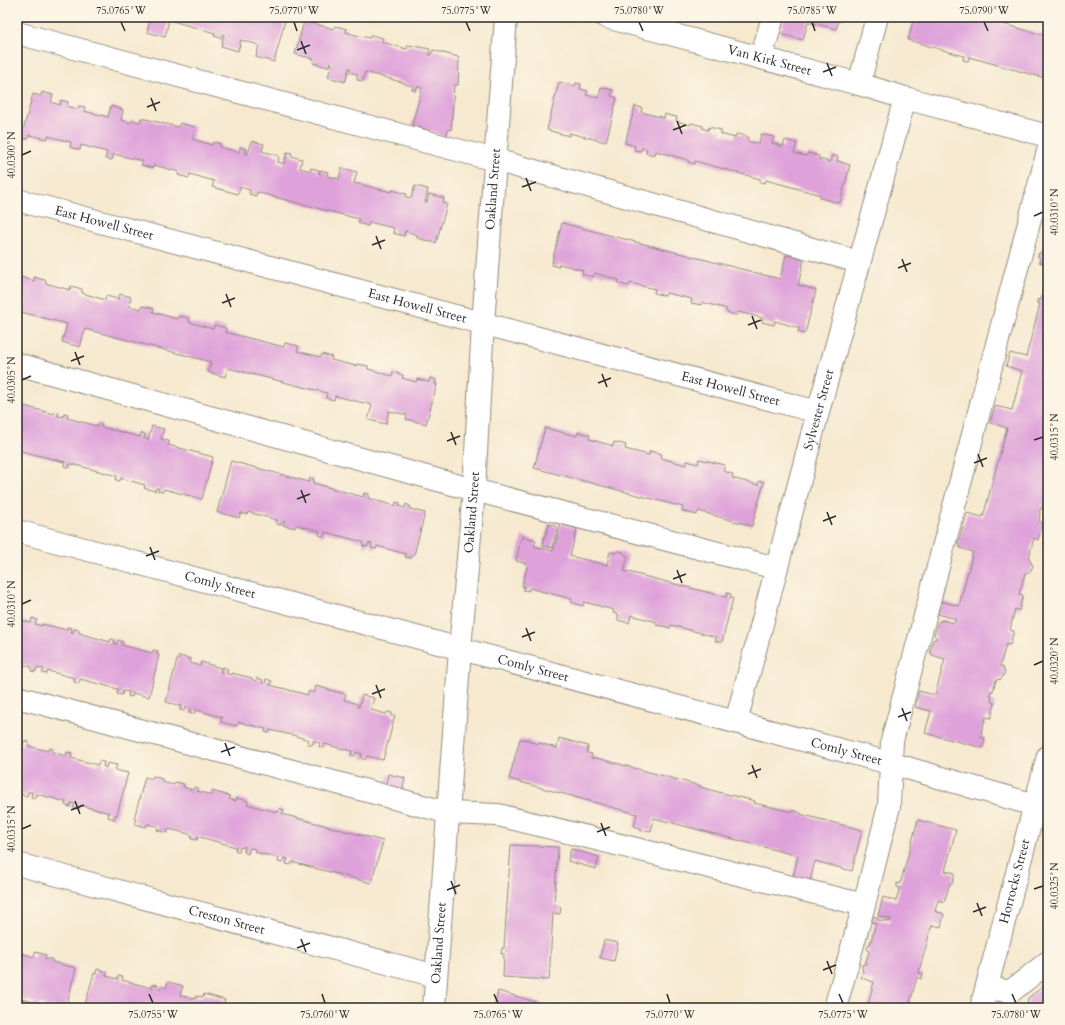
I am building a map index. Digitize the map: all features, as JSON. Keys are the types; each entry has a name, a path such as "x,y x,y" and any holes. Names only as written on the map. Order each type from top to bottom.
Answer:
{"street":[{"name":"Oakland Street","path":"434,1008 460,649 474,490 483,323 506,17"},
{"name":"Van Kirk Street","path":"606,17 1048,136"},
{"path":"761,58 773,17"},
{"path":"859,84 877,17"},
{"path":"17,33 495,160 859,262"},
{"name":"Sylvester Street","path":"736,722 818,412 904,98"},
{"path":"835,1008 864,905 889,806 892,741 1048,151"},
{"name":"East Howell Street","path":"17,200 818,412"},
{"path":"17,364 474,490 776,568"},
{"name":"Comly Street","path":"17,532 736,722 1042,807"},
{"path":"17,697 449,813 498,815 864,905"},
{"name":"Horrocks Street","path":"981,1008 1042,807 1048,756"},
{"name":"Creston Street","path":"17,864 436,976"},
{"path":"987,987 1010,992 1048,962"}],"building":[{"path":"151,17 286,17 274,62 256,57 259,45 241,40 238,51 221,46 224,35 222,34 221,38 214,36 215,33 169,20 165,37 147,32"},
{"path":"785,17 844,17 843,19 840,18 836,29 808,22 803,40 780,34"},
{"path":"914,17 976,17 1048,36 1048,79 969,57 968,61 963,60 964,56 908,40"},
{"path":"305,18 311,20 311,23 334,29 335,26 347,29 346,32 359,36 370,38 371,35 383,38 382,42 407,49 408,45 430,49 429,55 431,55 433,50 458,57 458,85 454,85 451,130 448,129 446,137 412,125 422,88 417,87 416,91 412,90 413,86 365,72 363,81 357,80 357,74 350,72 351,68 349,68 345,82 328,77 332,63 330,62 328,67 313,63 314,59 295,54"},
{"path":"559,82 575,86 576,83 581,84 580,89 588,91 586,95 599,98 601,87 613,90 611,96 617,98 606,142 569,133 569,136 547,130"},
{"path":"42,92 53,95 51,102 60,105 61,100 68,102 67,106 78,109 79,106 85,107 84,111 108,117 111,106 123,110 121,120 131,123 132,120 140,122 141,118 178,127 180,123 195,127 192,139 212,145 213,142 221,144 220,147 239,152 240,147 247,149 246,154 248,154 252,141 264,144 262,151 279,156 278,162 284,164 287,152 292,153 291,156 302,159 300,168 310,171 311,168 319,170 318,173 320,174 320,170 328,172 327,176 339,179 342,168 357,172 354,183 391,192 392,190 407,194 406,197 411,198 415,186 428,189 425,202 427,202 429,194 444,198 443,203 447,204 436,243 417,238 418,235 405,231 404,236 393,233 394,228 369,222 368,226 358,223 359,219 257,192 256,196 249,194 250,190 240,187 238,194 212,187 214,181 190,174 189,178 178,175 179,172 154,165 153,168 141,165 143,161 114,154 112,160 105,159 107,152 81,145 80,150 76,149 70,147 71,142 48,136 47,139 29,135 28,139 21,138 33,94 41,96"},
{"path":"635,106 642,108 641,112 664,118 665,114 677,117 676,121 690,125 691,123 703,126 702,128 708,130 709,127 721,130 721,134 735,138 736,134 742,135 748,137 747,141 759,144 761,134 774,137 772,143 783,147 785,140 797,143 794,153 806,156 808,153 819,156 819,159 830,162 832,155 838,157 837,161 850,165 840,203 820,198 821,195 766,180 765,183 760,182 760,179 695,161 694,164 688,162 688,160 656,151 655,155 646,153 647,149 642,148 641,151 634,150 635,146 625,143"},
{"path":"562,223 780,279 786,255 804,260 798,285 816,290 806,330 804,334 798,332 799,328 775,321 774,325 762,322 763,318 738,312 737,315 732,314 726,312 727,309 702,302 702,305 691,303 692,299 666,293 665,296 654,293 655,289 630,283 629,286 624,285 618,283 619,280 595,273 593,277 582,274 583,270 559,264 558,267 552,265"},
{"path":"1043,248 1048,249 1048,265 1039,262 1040,259 1038,256 1039,253 1042,252"},
{"path":"1048,275 1048,504 1043,503 1041,510 1039,510 1039,521 1043,523 1038,540 1034,538 1031,549 1029,559 1033,566 1029,573 1025,574 1019,594 1023,595 1019,611 1015,609 1010,630 1014,631 1010,645 1006,644 1000,666 1003,667 1005,673 1001,679 996,680 993,691 991,691 991,701 995,703 991,718 986,717 981,732 981,737 985,738 983,748 925,733 931,711 915,707 919,691 935,695 945,659 932,655 930,652 933,640 937,638 934,635 938,622 942,620 954,623 956,619 938,614 941,601 959,606 973,552 960,548 958,543 967,513 983,517 1007,428 990,423 995,406 1012,410 1022,371 1006,366 1010,353 1026,357 1040,304 1037,303 1038,299 1041,300"},
{"path":"17,276 34,281 35,277 46,280 45,283 70,290 71,286 82,289 82,293 105,300 106,296 118,299 120,294 131,297 129,306 141,309 142,306 149,307 154,309 153,312 177,319 178,316 184,317 190,319 189,322 213,329 214,325 226,328 225,332 284,347 285,343 299,346 297,351 321,357 322,354 332,357 331,360 356,366 357,364 368,366 368,369 392,376 393,372 403,375 402,378 416,382 417,379 429,382 430,378 436,380 435,384 437,384 426,424 406,419 407,415 389,411 386,424 368,420 372,405 335,396 334,400 326,398 327,393 228,368 225,377 208,372 211,362 85,329 80,347 62,342 67,324 17,311"},
{"path":"17,404 54,414 55,411 59,412 58,416 63,417 64,413 68,414 67,418 97,426 98,423 102,424 101,427 140,437 141,433 145,434 144,438 148,440 152,426 164,429 161,439 169,441 168,445 213,457 202,499 164,489 163,492 158,491 158,488 156,488 155,491 144,488 145,485 121,478 120,481 116,480 117,476 72,464 70,464 69,468 64,466 65,462 17,450"},
{"path":"545,428 577,436 578,432 590,435 589,439 613,446 614,442 619,443 626,445 625,449 649,455 650,451 662,454 661,458 686,465 687,461 698,464 699,459 725,465 723,471 733,474 732,478 758,485 759,481 764,482 752,526 698,511 697,515 682,511 683,507 534,468"},
{"path":"231,461 309,482 310,478 314,479 313,483 363,497 364,493 369,494 368,498 395,506 396,502 400,503 399,506 405,508 406,504 410,506 410,509 425,513 414,555 412,555 411,558 405,557 406,554 377,546 376,549 371,548 372,544 368,543 368,547 363,546 363,542 325,532 324,536 319,535 320,531 296,525 295,528 283,525 285,521 283,521 281,525 276,524 277,520 248,512 247,515 241,513 239,518 217,512"},
{"path":"549,524 558,527 552,548 543,546 544,537"},
{"path":"561,524 577,529 570,556 607,565 610,552 623,552 628,556 624,571 726,597 727,593 731,594 730,598 733,598 722,642 715,641 716,637 671,625 670,628 656,625 657,622 631,615 629,623 617,620 619,615 613,613 614,610 584,602 583,606 571,602 572,599 529,588 529,591 523,590 524,586 522,586 528,564 516,561 522,536 536,540 534,546 553,551"},
{"path":"32,618 37,620 35,624 42,626 42,624 67,630 67,627 72,628 71,632 73,633 74,629 80,630 79,633 110,642 111,639 115,640 114,643 116,644 118,640 123,642 122,645 152,653 153,650 158,651 157,655 159,655 149,697 133,693 132,697 128,696 129,692 123,691 122,695 117,694 118,689 80,679 79,684 74,682 75,678 48,671 47,674 42,673 44,669 37,668 35,672 31,671 32,667 17,663 17,619 31,623"},
{"path":"179,656 191,659 190,663 200,666 201,662 221,668 220,673 222,673 223,667 228,669 227,674 232,675 232,673 252,678 252,680 256,681 257,678 263,680 262,683 265,684 266,679 272,681 270,685 308,695 309,691 314,693 316,686 346,694 344,700 358,704 357,706 359,707 362,695 374,698 371,710 386,714 387,712 392,713 391,716 395,716 383,760 367,756 365,760 361,758 362,754 356,752 355,756 351,755 352,751 325,744 323,748 319,747 320,743 314,741 312,745 308,744 309,740 296,736 270,730 269,733 265,732 266,729 239,722 237,726 221,722 222,717 195,710 194,714 189,713 191,709 185,707 184,711 180,710 181,706 166,702"},
{"path":"559,738 588,746 587,753 592,754 591,758 593,759 593,757 755,801 754,803 792,812 792,810 801,813 800,814 862,830 852,871 815,861 809,885 792,880 798,856 654,818 651,831 643,831 634,826 637,814 509,779 520,739 530,740 530,742 557,748"},
{"path":"24,741 29,742 28,746 48,751 49,748 53,749 52,752 66,756 67,752 72,753 71,758 98,765 99,761 104,762 103,766 106,768 107,763 117,765 115,770 128,773 117,815 115,815 114,819 108,817 109,813 80,805 79,809 73,808 75,804 71,803 70,807 65,805 66,802 37,794 36,798 31,797 32,792 28,792 27,796 17,793 17,743 23,745"},
{"path":"388,774 405,778 402,792 385,788"},
{"path":"153,776 162,779 162,782 174,785 175,782 184,784 183,787 193,790 194,787 197,788 197,791 212,795 212,791 230,796 229,799 236,801 237,798 248,801 247,804 276,812 278,812 279,808 284,810 282,814 383,841 371,883 292,862 291,865 286,864 288,859 284,858 283,863 278,862 279,858 255,852 255,849 250,848 248,854 244,852 245,847 243,846 243,848 240,847 239,852 235,850 236,847 200,837 198,837 197,840 191,839 192,835 178,831 168,829 167,833 157,830 158,827 156,826 147,824 146,827 135,824 136,820 134,819 145,777 152,779"},
{"path":"918,820 956,830 945,871 955,873 944,902 938,900 935,911 944,914 941,927 932,925 919,971 919,973 923,974 921,979 917,977 910,1003 918,1005 917,1008 867,1008 874,982 861,978 863,972 862,965 865,964 869,952 867,948 870,944 876,923 868,921 870,915 878,918 878,920 890,922 891,919 878,916 883,897 896,901 900,888 897,887 897,883 900,884"},
{"path":"511,845 558,847 554,906 561,907 560,914 553,913 549,980 503,977 504,954 501,954 502,948 504,948"},
{"path":"571,849 599,857 596,869 568,861"},
{"path":"604,940 618,943 614,961 600,958"},
{"path":"17,952 34,957 35,952 46,955 45,959 52,959 52,962 76,968 66,1008 50,1006 49,1008 44,1008 45,1005 39,1004 38,1008 33,1007 34,1002 17,998"},
{"path":"97,969 107,972 106,976 118,979 118,976 123,977 122,980 152,988 153,984 158,985 157,989 160,990 161,986 166,988 168,982 183,986 180,995 196,999 196,996 203,997 204,994 225,1000 223,1008 84,1008 94,973 96,974"},
{"path":"1048,983 1048,1008 1028,1008 1028,998"},
{"path":"498,991 556,1008 494,1008"},
{"path":"234,1005 242,1008 233,1008"}]}
